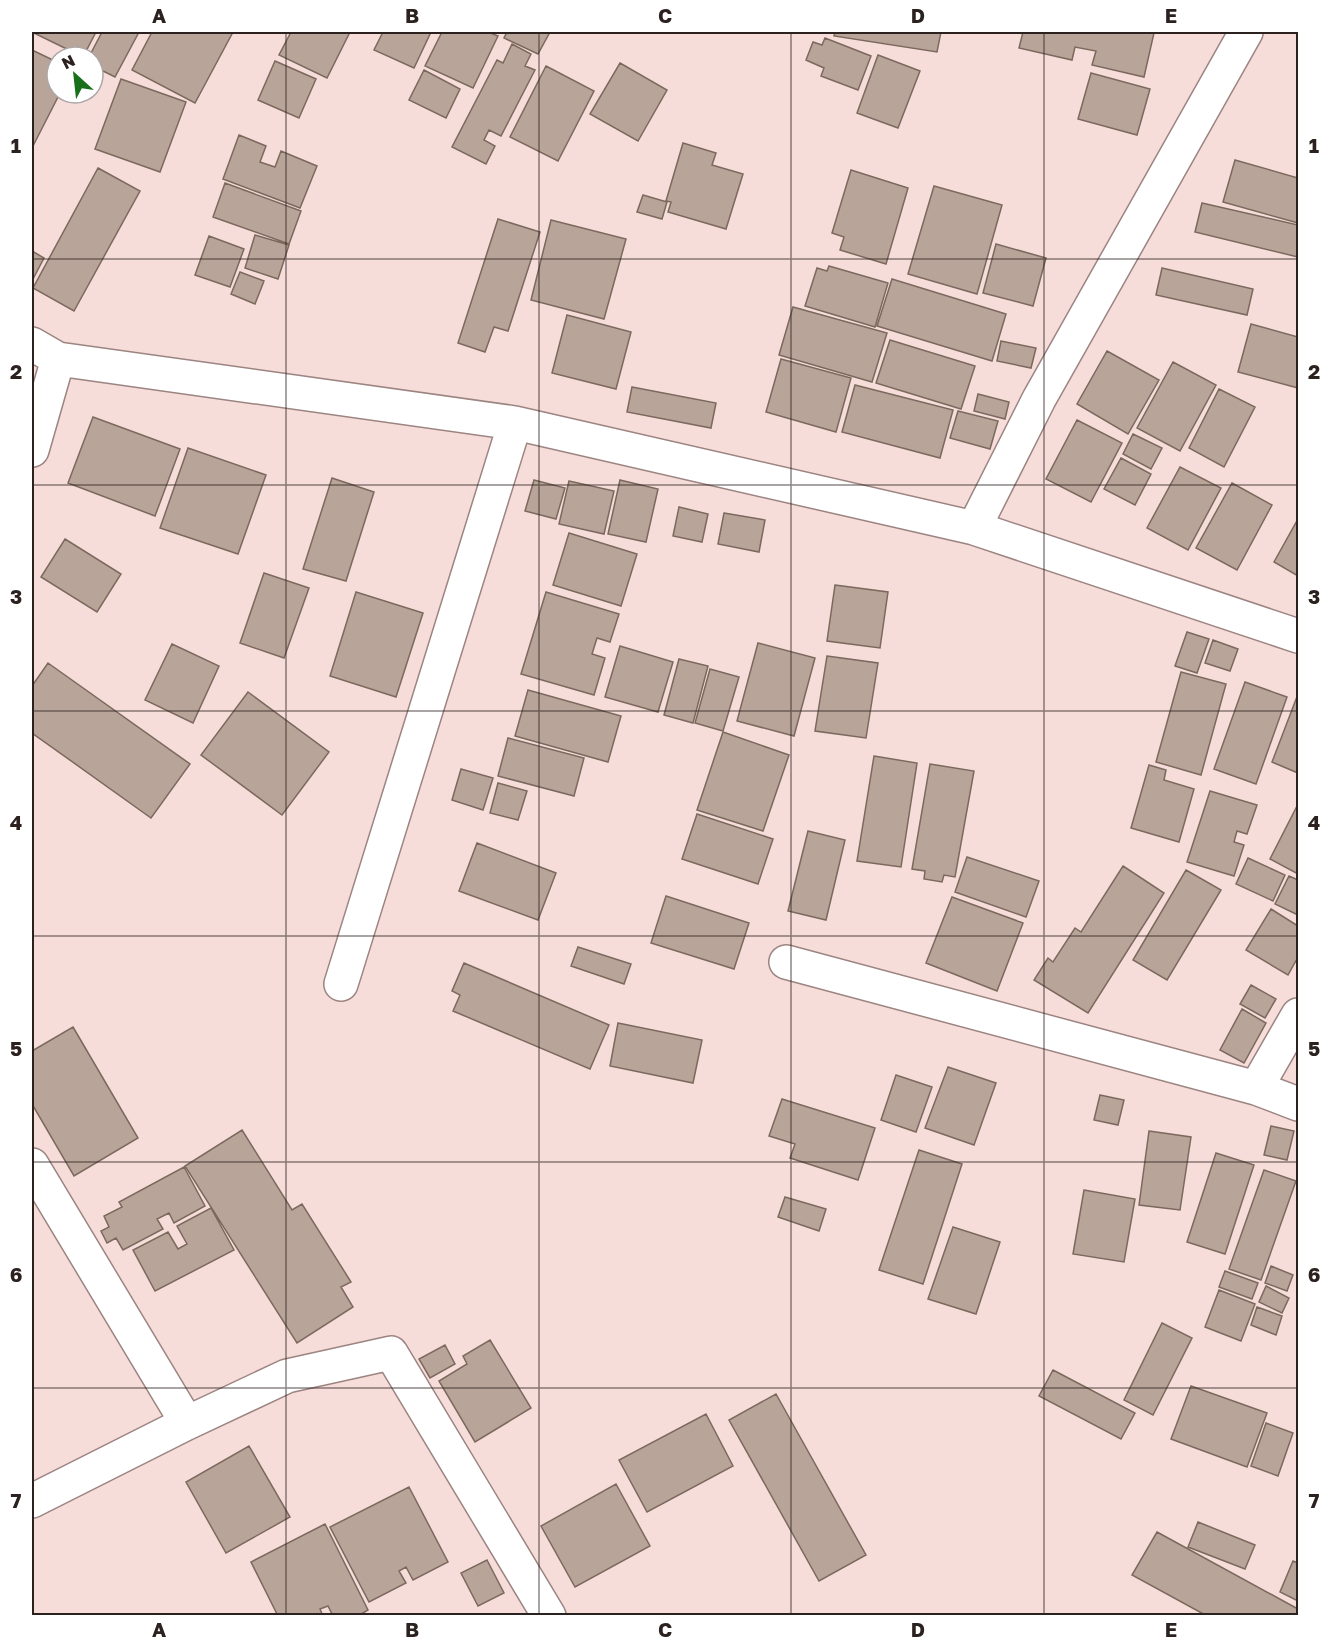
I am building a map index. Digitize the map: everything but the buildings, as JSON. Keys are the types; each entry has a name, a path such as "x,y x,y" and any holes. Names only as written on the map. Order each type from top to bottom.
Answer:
{"street":[{"path":"974,528 1039,399 1246,32"},
{"path":"32,450 45,351 515,423 974,528 1299,636"},
{"path":"341,984 515,423"},
{"path":"786,962 1256,1088 1299,1104"},
{"path":"1256,1088 1299,1015"},
{"path":"32,1165 187,1423"},
{"path":"32,1501 187,1423 287,1376 391,1353 549,1616"}]}
